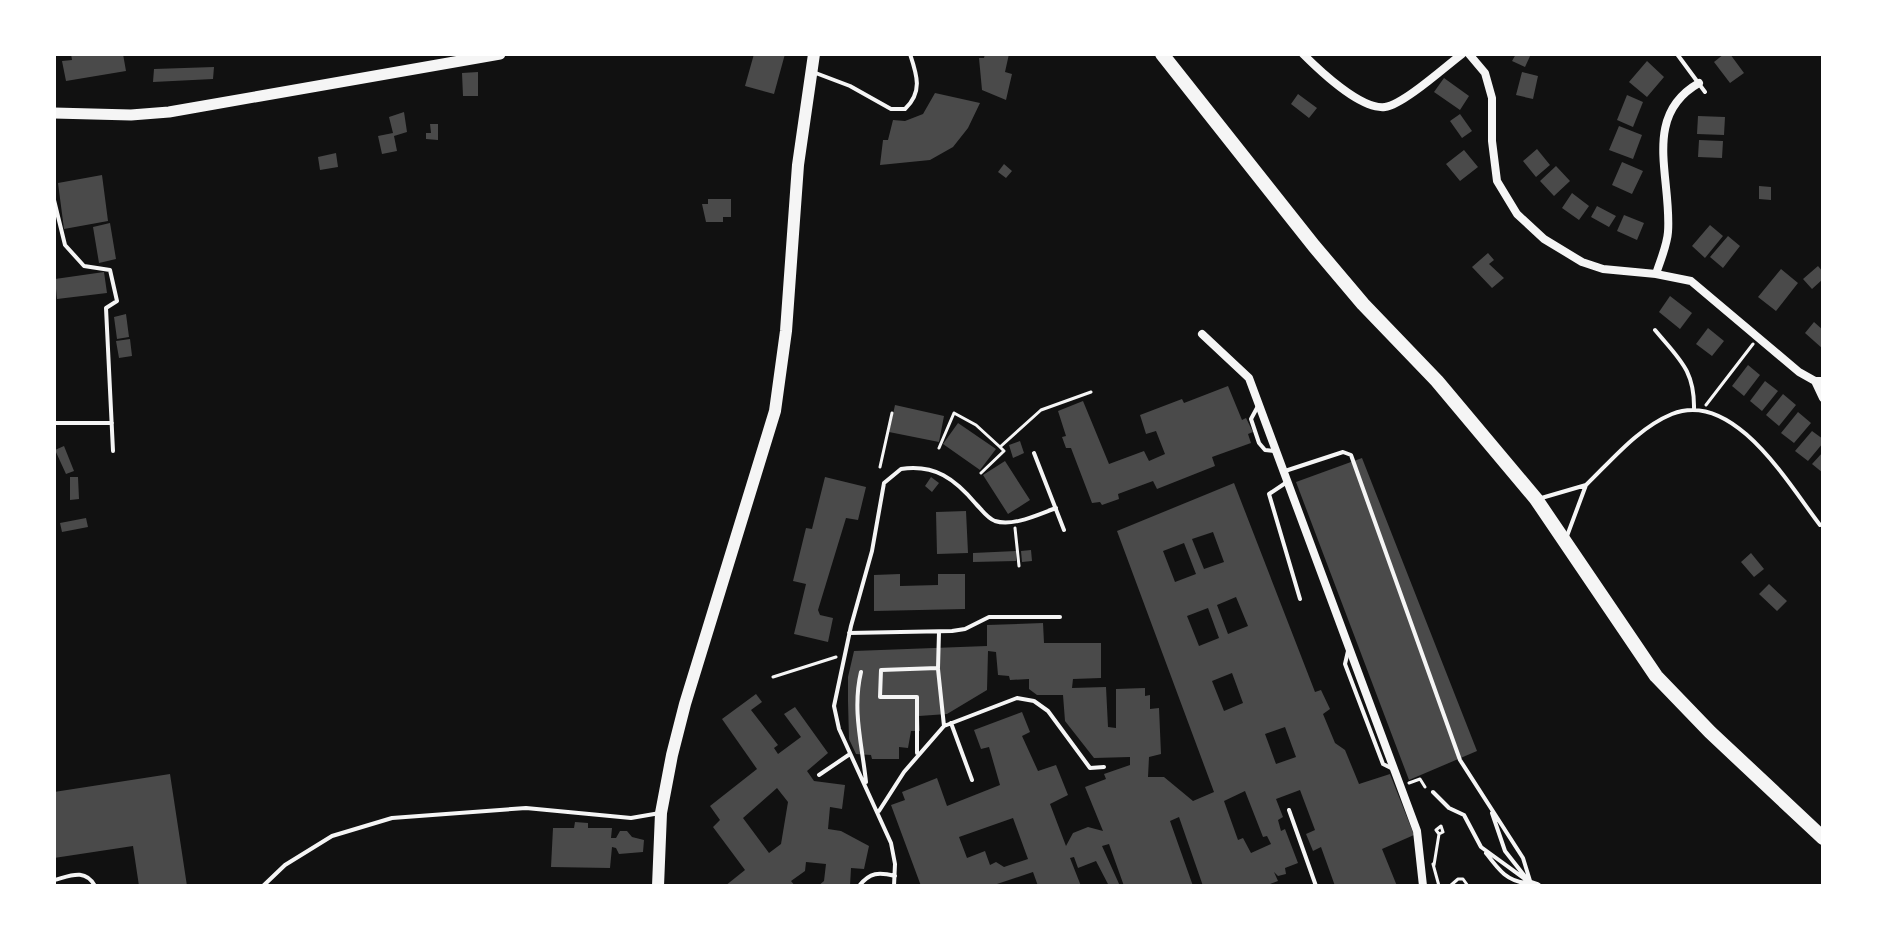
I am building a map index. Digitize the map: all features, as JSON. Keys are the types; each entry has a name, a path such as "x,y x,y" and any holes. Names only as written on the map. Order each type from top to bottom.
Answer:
{"main road":[{"path":"658,886 661,813 685,704 775,411 786,331 798,165 814,54"},
{"path":"1162,54 1314,246 1363,304 1437,381 1536,499 1656,676 1710,732 1820,835"}],"street":[{"path":"54,113 131,115 169,112 500,54"},
{"path":"1303,54 1325,75 1359,99 1382,108 1396,104 1462,54"},
{"path":"1469,54 1485,73 1492,98 1492,141 1497,181 1517,214 1544,239 1582,262 1603,269 1691,281 1799,372 1819,381 1823,398"},
{"path":"1656,274 1668,233 1665,123 1675,101 1699,83"},
{"path":"1202,334 1249,378 1417,831 1423,886"}],"lane":[{"path":"812,71 850,86 875,103 891,109 905,109 917,93 917,77 910,54"},
{"path":"1677,54 1705,92"},
{"path":"54,200 65,245 84,266 110,270 117,301 106,308 113,451"},
{"path":"1655,330 1686,367 1695,386 1694,410"},
{"path":"54,358 54,387"},
{"path":"1566,540 1586,485 1636,437 1672,414 1694,410 1716,414 1737,426 1767,455 1820,525"},
{"path":"54,423 112,423"},
{"path":"1285,471 1343,452 1351,455 1460,760 1523,858 1534,885"},
{"path":"1034,453 1064,530"},
{"path":"894,886 894,854 879,811 835,719 834,706 849,633 872,551 884,483 893,473 911,467 938,471 961,486 988,517 997,522 1014,521 1056,508"},
{"path":"1287,482 1269,494 1300,599"},
{"path":"1536,499 1586,485"},
{"path":"849,633 939,632 965,629 989,617 1060,617"},
{"path":"939,632 938,668 944,726"},
{"path":"917,755 917,697 880,697 881,670 938,668"},
{"path":"861,672 856,711 866,785"},
{"path":"879,811 917,755 944,726 1017,698 1034,701 1048,711 1090,768 1104,767"},
{"path":"951,723 972,780"},
{"path":"819,775 850,754"},
{"path":"1433,792 1449,808 1464,815 1481,847 1502,874 1517,883 1534,885"},
{"path":"1489,805 1505,851 1534,885"},
{"path":"263,886 285,865 332,836 392,818 526,808 631,818 661,813"},
{"path":"1289,810 1316,886"},
{"path":"1481,847 1534,885"},
{"path":"1496,859 1505,851"},
{"path":"859,886 878,872 896,876"},
{"path":"54,880 81,874 95,886"}],"path":[{"path":"1701,411 1758,338"},
{"path":"1000,447 1041,410 1091,392"},
{"path":"880,467 892,413"},
{"path":"939,448 954,413 976,425 1004,451 981,473"},
{"path":"1014,521 1019,566"},
{"path":"773,677 823,660 843,659"},
{"path":"1434,865 1439,834"},
{"path":"1427,854 1434,865 1439,886"},
{"path":"1450,886 1458,879 1463,879 1468,886"}],"building":[{"path":"71,54 123,54 126,71 66,81 62,61 72,60"},
{"path":"754,54 785,54 774,94 745,86"},
{"path":"985,54 1009,54 1005,72 1012,74 1006,100 982,90 979,58 984,58"},
{"path":"1516,54 1531,54 1525,67 1512,61"},
{"path":"1724,54 1730,54 1744,73 1730,83 1714,62"},
{"path":"1647,61 1664,77 1647,97 1629,82"},
{"path":"214,67 213,79 153,82 154,69"},
{"path":"478,72 478,96 463,96 462,73"},
{"path":"1522,72 1538,76 1533,99 1516,95"},
{"path":"1444,78 1469,96 1460,110 1434,92"},
{"path":"935,93 980,103 968,128 953,147 930,160 880,165 883,140 888,140 893,120 905,121 923,114"},
{"path":"1298,94 1317,108 1309,118 1291,104"},
{"path":"1627,95 1643,102 1633,127 1617,120"},
{"path":"404,112 407,132 394,136 397,151 382,154 378,136 393,133 389,117"},
{"path":"1460,114 1472,131 1462,138 1450,121"},
{"path":"1698,116 1725,117 1724,135 1697,134"},
{"path":"430,124 438,124 438,140 426,139 426,133 431,133"},
{"path":"1619,126 1642,135 1633,159 1609,150"},
{"path":"1699,140 1723,141 1722,158 1698,157"},
{"path":"1537,149 1550,165 1536,177 1523,161"},
{"path":"1464,150 1478,167 1460,181 1446,164"},
{"path":"336,153 338,167 320,170 318,157"},
{"path":"1622,162 1643,171 1632,194 1612,185"},
{"path":"1004,164 1012,171 1006,178 998,172"},
{"path":"1556,166 1570,181 1554,196 1540,181"},
{"path":"102,175 108,221 64,229 58,183"},
{"path":"1759,186 1771,187 1771,200 1759,199"},
{"path":"1572,193 1589,206 1579,220 1562,208"},
{"path":"708,199 731,199 731,217 723,217 723,222 706,222 702,204 708,204"},
{"path":"1597,206 1616,216 1609,227 1591,217"},
{"path":"1624,215 1644,223 1637,240 1617,231"},
{"path":"110,223 116,259 99,263 93,227"},
{"path":"1710,225 1723,236 1705,258 1692,246"},
{"path":"1728,236 1740,246 1723,268 1710,257"},
{"path":"1488,253 1494,260 1489,264 1504,278 1492,288 1472,267"},
{"path":"1818,266 1823,272 1823,279 1812,289 1803,279"},
{"path":"1781,269 1798,283 1776,311 1758,297"},
{"path":"104,272 107,293 57,299 55,279"},
{"path":"1670,296 1692,313 1680,329 1659,312"},
{"path":"126,314 129,337 117,339 114,317"},
{"path":"1814,322 1823,330 1823,349 1805,333"},
{"path":"1708,328 1724,341 1712,356 1696,344"},
{"path":"130,339 132,356 119,358 116,341"},
{"path":"1748,365 1760,375 1744,396 1732,386"},
{"path":"1765,381 1778,391 1762,411 1750,401"},
{"path":"1228,386 1242,420 1246,418 1253,432 1248,434 1251,443 1212,457 1215,466 1157,489 1153,481 1118,494 1119,499 1102,505 1100,502 1092,503 1071,448 1066,448 1062,437 1066,436 1058,411 1083,401 1109,464 1144,451 1149,461 1165,454 1156,431 1146,434 1140,415"},
{"path":"1783,394 1796,405 1779,426 1766,415"},
{"path":"895,405 944,416 939,442 889,432"},
{"path":"1798,412 1811,423 1794,443 1781,433"},
{"path":"958,423 996,449 980,470 943,444"},
{"path":"1812,431 1823,439 1823,443 1808,461 1795,451"},
{"path":"1020,441 1024,453 1013,458 1009,445"},
{"path":"64,446 74,471 66,474 55,450"},
{"path":"1823,452 1823,473 1812,464"},
{"path":"1362,458 1477,751 1409,780 1296,482"},
{"path":"1005,461 1030,500 1008,514 983,475"},
{"path":"70,477 78,477 79,499 70,500"},
{"path":"825,477 866,487 858,520 846,518 818,610 820,615 833,618 828,642 794,634 806,584 793,581 806,528 812,529"},
{"path":"931,477 939,483 932,492 925,486"},
{"path":"1234,483 1315,692 1321,690 1330,709 1323,714 1335,743 1345,750 1359,784 1390,774 1414,835 1382,849 1397,886 1335,886 1321,847 1313,851 1306,834 1315,830 1300,790 1276,799 1283,817 1278,820 1281,831 1285,829 1298,863 1285,868 1286,874 1278,876 1274,872 1278,881 1265,886 1203,886 1179,817 1170,821 1193,886 1124,886 1109,844 1102,846 1120,886 1109,886 1096,861 1078,868 1074,857 1070,858 1081,886 1038,886 1033,872 991,886 921,886 891,805 905,800 902,792 937,778 947,806 1000,785 989,747 981,749 974,730 1022,712 1030,732 1022,736 1038,771 1056,765 1068,795 1050,804 1066,846 1073,833 1088,827 1103,831 1085,787 1106,779 1104,774 1130,765 1130,757 1094,758 1065,721 1063,695 1037,695 1029,689 1029,679 1010,680 1009,676 998,675 996,652 988,651 987,690 947,714 919,716 920,731 911,731 908,748 899,747 899,759 872,759 871,755 856,754 849,739 848,701 848,677 854,651 987,646 987,625 1043,623 1044,643 1101,643 1101,678 1073,679 1072,688 1106,687 1108,727 1116,728 1116,689 1145,688 1145,696 1150,695 1150,709 1159,708 1161,754 1149,757 1148,777 1164,777 1193,801 1214,792 1117,531","holes":["1213,532 1224,562 1204,569 1192,539","1184,543 1196,574 1175,582 1163,551","1236,597 1248,626 1228,634 1217,605","1208,608 1219,638 1199,646 1187,616","1232,673 1243,703 1224,711 1212,681","1285,727 1296,757 1276,764 1265,734","1245,791 1263,837 1267,836 1271,844 1251,853 1243,838 1238,840 1224,801","1013,818 1028,859 1004,867 996,862 990,865 985,851 967,858 959,837"]},
{"path":"966,511 968,553 937,554 936,512"},
{"path":"86,518 88,527 62,532 60,523"},
{"path":"1031,550 1032,561 1022,562 1021,551"},
{"path":"1016,551 1016,561 973,562 973,553"},
{"path":"1751,553 1764,569 1754,577 1741,562"},
{"path":"900,574 900,586 938,585 938,574 965,574 965,609 874,611 874,575"},
{"path":"1769,584 1787,601 1777,611 1759,594"},
{"path":"756,694 762,702 751,710 778,745 774,748 778,754 801,737 784,714 795,707 828,753 807,771 814,781 845,785 842,809 830,807 828,829 841,831 869,846 864,869 851,868 850,886 818,886 824,881 826,864 806,862 805,871 791,881 795,886 725,886 745,870 713,827 720,820 710,806 757,769 722,719","holes":["777,788 788,802 781,844 769,853 743,818"]},
{"path":"170,774 187,886 139,886 133,846 54,858 54,792"},
{"path":"575,822 588,823 588,828 612,828 611,838 616,838 620,831 627,831 632,837 644,840 643,852 619,854 612,847 610,868 551,867 553,828 574,828"}]}
